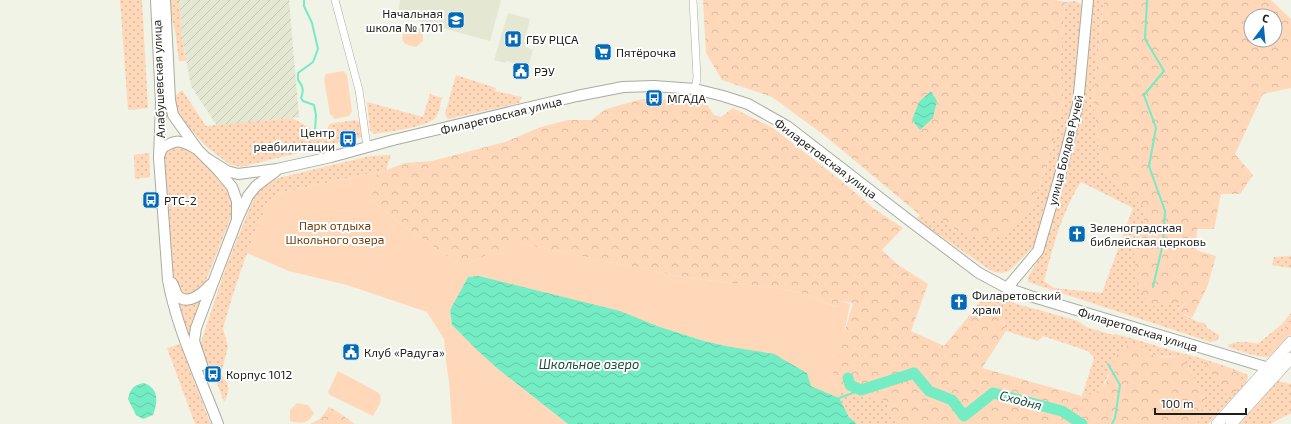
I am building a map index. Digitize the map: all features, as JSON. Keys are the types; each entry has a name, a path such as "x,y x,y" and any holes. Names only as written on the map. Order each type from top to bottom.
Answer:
{"main road":[{"path":"1231,424 1278,372 1286,359 1291,342"},
{"path":"1217,424 1268,368 1286,359"},
{"path":"1268,368 1271,371 1271,380"}],"street":[{"name":"Алабушевская улица","path":"156,0 161,103 159,158 168,280 178,324 218,424"},
{"name":"Алабушевская улица","path":"165,0 170,100 173,115 198,150 208,159 232,187 237,201 237,220 196,328 194,340 225,424"},
{"path":"335,0 359,90 367,147"},
{"path":"693,0 696,74 695,89"},
{"name":"улица Болдов Ручей","path":"1008,288 1038,251 1065,157 1078,104 1087,0"},
{"name":"Филаретовская улица","path":"208,159 227,171 238,174 278,169 577,96 623,87 660,86 695,89 748,104 787,126 910,222 979,273 1008,288 1278,372"},
{"name":"Алабушевская улица","path":"159,158 162,148 172,141 182,141 198,150"},
{"name":"Филаретовская улица","path":"237,220 248,196 256,186 278,169"},
{"name":"Алабушевская улица","path":"168,269 176,293 179,297 189,299 199,296 214,280"},
{"path":"1254,364 1267,364 1286,359"},
{"path":"1251,386 1258,372 1258,367 1254,364"}],"shaded area":[{"path":"179,0 289,0 299,117 217,126 191,86 182,37"},
{"name":"Начальная школа № 1701","path":"400,0 501,0 490,41 398,14"},
{"name":"ГБУ РЦСА","path":"508,13 530,19 524,42 527,43 526,47 533,50 528,67 506,61 505,63 494,60"}],"green space":[{"path":"120,0 142,0 148,108 128,110"},
{"path":"169,0 179,0 182,38 186,61 179,61 175,30 169,8"},
{"path":"703,0 1055,0 1065,2 1060,67 1064,102 1058,127 1033,206 1013,228 992,241 977,238 957,231 941,218 932,221 920,215 824,135 772,97 722,80 706,53"},
{"path":"1092,0 1104,0 1093,96 1101,168 1145,208 1141,239 1134,252 1188,301 1178,309 1186,316 1205,323 1207,328 1219,335 1218,340 1210,342 1028,282 1028,277 1041,255 1075,136","holes":["1081,182 1133,208 1102,293 1054,288 1044,281 1054,243 1063,217"]},
{"path":"1104,0 1271,0 1279,8 1243,8 1243,48 1283,48 1283,11 1291,19 1291,88 1263,94 1235,154 1253,175 1240,194 1221,194 1214,229 1197,229 1196,250 1216,256 1208,285 1192,318 1178,310 1187,302 1151,306 1138,288 1134,252 1141,239 1145,208 1101,168 1093,96"},
{"path":"1076,1 1082,5 1083,11 1076,89 1066,133 1036,244 1009,271 1002,273 994,272 916,219 920,215 932,221 941,218 957,231 1033,206 1058,127 1064,102 1060,67 1065,2"},
{"path":"413,25 420,29 423,35 423,41 416,47 407,45 402,38 407,27"},
{"path":"343,71 347,75 352,111 349,116 335,119 330,114 324,79 326,74"},
{"path":"456,75 496,88 495,91 522,97 519,103 448,119 445,114"},
{"path":"182,90 206,126 292,118 319,133 327,132 329,124 355,120 361,123 362,137 241,167 229,164 207,147 176,114 174,97"},
{"path":"430,94 442,98 438,114 431,121 406,129 374,134 370,130 367,102 423,117"},
{"path":"642,99 704,100 714,115 721,117 733,108 773,128 844,183 873,208 903,228 882,250 897,264 928,284 911,331 944,346 968,317 1002,317 1006,331 982,368 1082,396 1094,393 1102,388 1107,381 1116,356 1122,349 1131,344 1137,344 1155,356 1183,357 1205,399 1197,424 896,424 885,401 839,390 831,379 853,303 840,301 836,307 808,295 784,289 682,277 523,244 510,244 472,262 458,264 404,226 371,200 376,175 386,170 405,163 432,161 505,142 541,127 568,120 591,120 606,109"},
{"path":"173,145 184,146 210,167 230,191 233,204 231,217 205,283 195,292 190,293 182,292 178,289 174,284 172,272 163,155 166,149"},
{"path":"149,153 150,177 135,179 134,155"},
{"path":"391,155 386,170 279,193 270,201 260,220 247,253 223,328 228,347 221,373 228,386 227,395 224,402 213,372 206,371 200,357 199,348 227,264 256,193 265,184 274,179 370,156"},
{"name":"Парк отдыха Школьного озера","path":"386,170 376,175 371,200 404,226 458,264 472,262 509,244 523,244 682,277 784,289 808,295 835,307 840,301 850,304 842,344 831,379 839,390 839,398 731,347 704,341 639,320 479,276 468,277 450,310 452,325 498,369 568,424 452,424 444,339 427,312 347,285 289,271 247,253 260,220 270,201 279,193"},
{"path":"1291,255 1291,268 1272,265 1274,257"},
{"path":"988,291 1017,304 1078,321 1086,327 1113,335 1115,334 1131,338 1222,365 1248,375 1248,378 1244,385 1208,424 1197,424 1205,399 1183,357 1156,356 1137,345 1110,372 1099,392 1082,396 1094,358 1088,351 1043,336 1038,341 1006,331 1002,317 968,317"},
{"path":"202,299 188,338 178,302 193,302"},
{"path":"1291,313 1291,322 1286,326 1269,353 1272,354 1291,335 1271,356 1268,357 1248,354 1228,347 1228,345 1232,343 1240,342 1258,344 1282,324"},
{"path":"1291,322 1291,334 1272,354 1268,353 1286,326"},
{"path":"180,344 211,424 195,424 167,348"},
{"path":"1201,359 1241,374 1242,384 1231,397 1226,394"},
{"path":"338,371 379,393 381,399 373,416 330,395 328,392"},
{"path":"1278,381 1291,384 1291,414 1271,424 1239,424"},
{"path":"839,390 885,401 896,424 857,424 844,409 840,400"},
{"path":"297,403 308,405 314,413 307,421 298,423 290,421 290,410"},
{"path":"329,407 355,424 310,424 320,419"}],"water":[{"path":"931,91 937,101 933,118 920,130 912,120 919,102"},
{"name":"Школьное озеро","path":"479,276 620,311 657,326 704,341 774,354 807,373 811,386 839,398 849,417 857,424 568,424 498,369 452,325 450,310 468,277"},
{"path":"144,383 155,392 156,405 153,415 143,419 136,415 128,399 133,388"}],"waterway":[{"name":"Сходня","path":"304,0 304,6 312,23 318,49 313,62 298,73 298,80 302,88 301,98 303,101 314,105 316,115 315,130"},
{"path":"1147,0 1145,39 1164,71 1144,95 1156,128 1149,166 1165,211 1163,243 1153,287"},
{"path":"1108,364 1120,385 1115,418 1112,424"},
{"name":"Сходня","path":"848,378 850,385 861,390 914,373 929,391 952,400 964,416 993,393 1062,411 1082,424"},
{"path":"839,398 861,390"}],"place":[{"name":"Начальная школа № 1701","path":"456,20"},
{"name":"ГБУ РЦСА","path":"513,39"},
{"name":"Пятёрочка","path":"603,52"},
{"name":"РЭУ","path":"521,71"},
{"name":"МГАДА","path":"654,98"},
{"name":"Центр реабилитации","path":"348,139"},
{"name":"РТС-2","path":"151,200"},
{"name":"Зеленоградская библейская церковь","path":"1077,234"},
{"name":"Филаретовский храм","path":"959,302"},
{"name":"Клуб «Радуга»","path":"351,352"},
{"name":"Корпус 1012","path":"213,374"}]}
